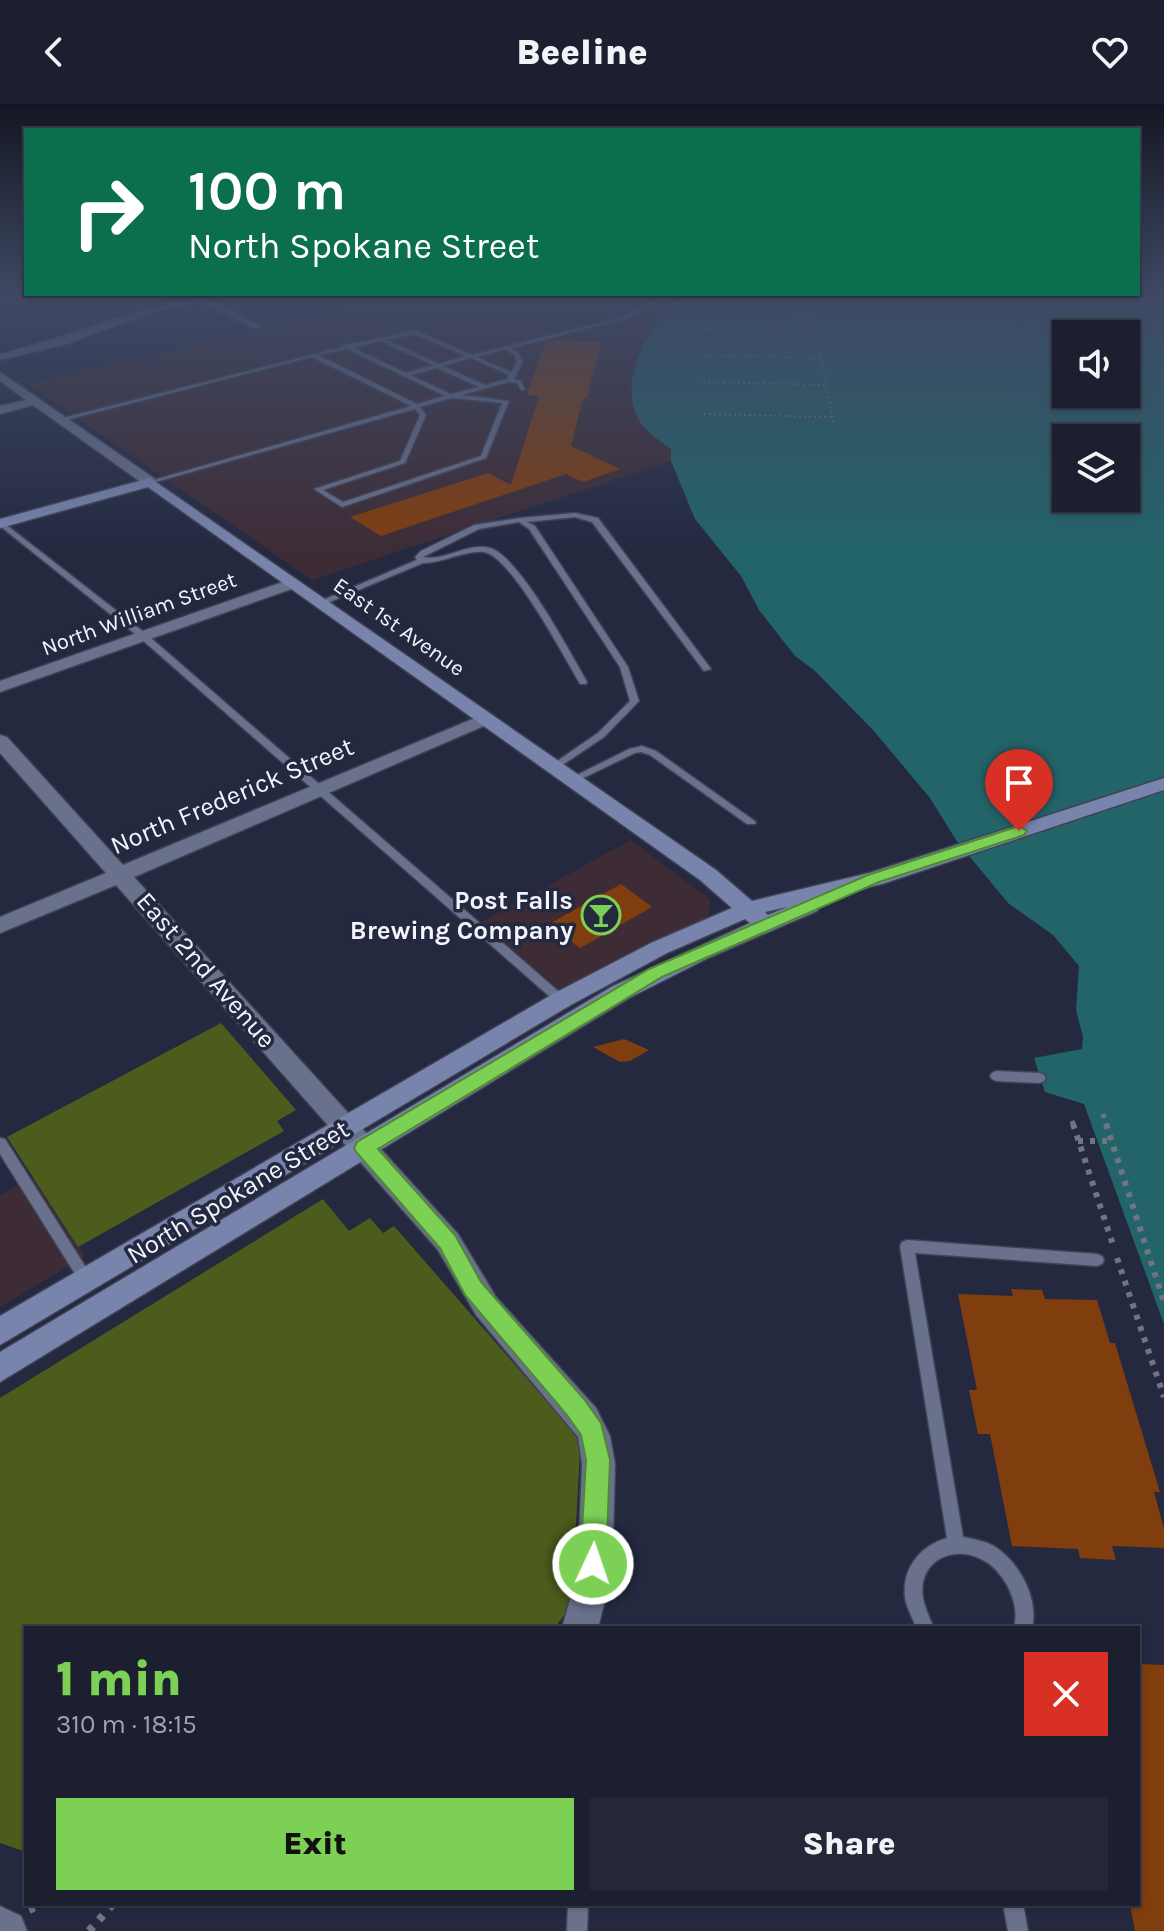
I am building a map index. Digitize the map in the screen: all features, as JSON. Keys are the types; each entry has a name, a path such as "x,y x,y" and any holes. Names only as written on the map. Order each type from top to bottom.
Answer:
{"main road":[{"path":"1,524 150,482"},
{"name":"East 1st Avenue","path":"150,482 708,875 757,917"},
{"name":"North Spokane Street","path":"0,1368 561,1000 659,948 1164,784"},
{"name":"North Spokane Street","path":"0,1332 87,1281 757,917"}],"street":[{"name":"East 1st Avenue","path":"10,383 150,482"},
{"path":"0,410 36,401"},
{"name":"North William Street","path":"0,687 294,583"},
{"name":"North Frederick Street","path":"0,926 487,718"},
{"name":"East 2nd Avenue","path":"0,741 448,1242 473,1289 576,1407 592,1431 598,1460 591,1590 581,1626"},
{"path":"0,1927 6,1931"}],"lane":[{"path":"62,419 202,383"},
{"path":"370,383 416,406 423,415 403,462 317,489 342,505 475,461 487,453 506,401"},
{"path":"422,383 450,396 506,401 521,392 519,383"},
{"path":"476,383 484,387"},
{"path":"150,482 495,383"},
{"path":"422,561 419,557 424,553 477,527 575,515 595,520 707,669"},
{"path":"520,520 532,528 624,667 635,701 601,735 555,766"},
{"path":"1,524 142,635 561,1000"},
{"path":"322,602 422,561 441,561 485,549 500,554 521,581 583,682"},
{"path":"574,779 642,749 653,753 751,822"},
{"path":"996,1076 1040,1078"},
{"path":"0,1143 87,1281"},
{"path":"956,1544 907,1246 1097,1260"},
{"path":"924,1626 913,1597 913,1580 918,1565 927,1554 940,1546 956,1544 974,1546 991,1554 1006,1567 1018,1584 1024,1603 1023,1626"},
{"path":"577,1931 578,1906"},
{"path":"1013,1906 1018,1931"}],"path":[{"path":"755,383 827,385 834,426"},
{"path":"704,414 832,417"},
{"path":"1103,1114 1164,1302"},
{"path":"1078,1141 1113,1141"},
{"path":"89,1931 111,1906"}],"shaded area":[{"path":"632,383 1052,383 1052,408 1140,408 1140,383 1164,383 1164,1324 1084,1104 1045,1092 1034,1058 1082,1049 1083,1037 1076,1010 1079,966 1053,935 1008,903 956,840 930,798 873,730 814,670 795,656 759,610 741,576 695,519 671,461 671,449 649,432 634,409"},
{"path":"664,383 665,445 671,449 671,461 312,580 28,384"},
{"path":"631,840 711,900 709,918 563,992 480,923"},
{"path":"34,1177 85,1256 0,1307 0,1195"}],"green space":[{"path":"221,1023 296,1110 277,1121 284,1131 78,1247 7,1137"},
{"path":"323,1199 349,1231 370,1218 383,1233 394,1226 577,1436 580,1450 572,1598 568,1611 556,1626 24,1626 24,1851 0,1843 0,1398"}],"building":[{"path":"531,383 591,383 587,398 583,398 571,446 620,469 583,482 566,474 381,536 350,517 488,473 511,485 539,396 527,395"},
{"name":"Post Falls Brewing Company","path":"621,884 652,907 580,948 549,924"},
{"path":"624,1039 649,1050 630,1061 620,1062 593,1047"},
{"path":"1011,1289 1042,1290 1045,1299 1097,1300 1110,1343 1115,1343 1160,1492 1154,1492 1164,1528 1164,1548 1112,1546 1116,1560 1080,1558 1078,1549 1012,1546 990,1434 978,1434 969,1390 977,1390 958,1294 1013,1296"},
{"path":"1140,1664 1164,1665 1164,1931 1135,1931 1130,1906 1140,1906"}],"place":[{"name":"Post Falls Brewing Company","path":"601,915"}],"route":[{"path":"593,1564 598,1460 592,1431 576,1407 473,1289 448,1242 364,1148 655,973 874,879 1019,831"}]}
